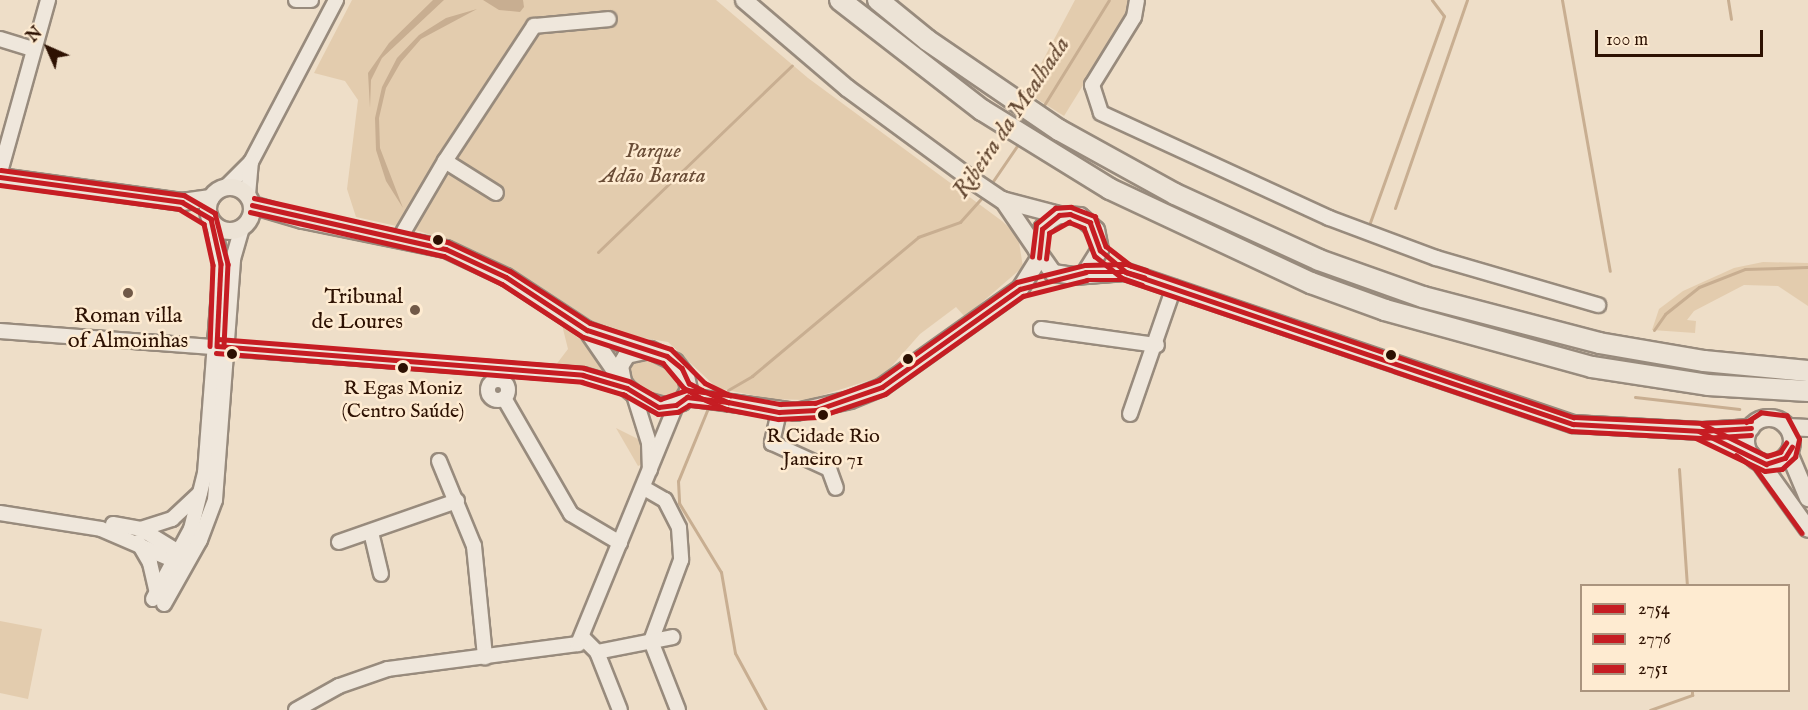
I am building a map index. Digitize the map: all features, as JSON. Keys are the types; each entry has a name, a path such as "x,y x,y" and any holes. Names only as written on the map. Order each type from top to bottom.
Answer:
{"highway":[{"path":"840,0 1008,126 1110,189 1230,248 1385,310 1592,367 1708,385 1808,391"},
{"path":"878,0 1022,107 1059,130 1256,234 1423,297 1599,343 1704,362 1808,370"}],"main road":[{"path":"744,0 847,88 1002,200 1059,215 1070,214 1090,222 1100,250 1126,272"},
{"path":"0,177 182,202 211,198 226,187 289,217 401,236 483,265 587,330 641,350 667,356 682,368 684,395"},
{"path":"211,198 213,221"},
{"path":"245,225 250,200"},
{"path":"1002,200 1047,269 1064,276"},
{"path":"182,202 225,231 289,217"},
{"path":"1020,289 1038,254 1042,229 1059,215"},
{"path":"1086,272 1100,250"},
{"path":"587,330 628,388 651,405 684,395 779,412 816,410 882,387 1020,289 1086,272 1126,272 1544,417 1607,429 1702,431 1751,428 1769,418 1788,427 1808,428"},
{"path":"628,388 622,360 641,350"},
{"path":"1788,427 1796,448 1808,498"},
{"path":"1751,428 1746,441 1755,458 1808,529"},
{"path":"1702,431 1755,458 1773,464 1796,448"}],"street":[{"path":"0,172 48,0"},
{"path":"296,0 311,0"},
{"path":"226,187 251,162 336,0"},
{"path":"1137,0 1134,17 1092,85 1101,113 1329,218 1436,258 1598,305"},
{"path":"401,236 445,161 534,26 609,19"},
{"path":"0,39 33,49"},
{"path":"445,161 496,193"},
{"path":"250,200 251,162"},
{"path":"139,535 150,563 158,598 219,482 223,347 221,264 213,221"},
{"path":"181,558 202,491 233,259 245,225"},
{"path":"1130,414 1156,345 1174,287"},
{"path":"1041,328 1156,345"},
{"path":"0,331 583,375 628,388 649,443 647,482 665,500 679,528 681,560 651,641 678,710"},
{"path":"524,372 505,392 571,514 620,543"},
{"path":"296,710 339,686 387,669 567,648 583,638 620,543 684,395"},
{"path":"779,412 772,443 829,469 836,488"},
{"path":"439,461 474,546 485,657"},
{"path":"139,535 172,519 202,491"},
{"path":"339,542 457,501"},
{"path":"0,513 139,535 181,558"},
{"path":"371,532 381,574"},
{"path":"597,652 673,637"},
{"path":"583,638 597,652 620,710"}],"green space":[{"name":"Parque Adão Barata","path":"352,0 716,0 808,78 1002,221 1018,236 1023,267 965,317 956,307 920,334 883,376 807,400 771,399 717,388 668,342 613,333 476,251 419,231 356,217 347,189 358,100 345,81 314,73"},
{"path":"1075,0 1136,0 1064,116 1026,92"},
{"path":"1763,262 1808,263 1808,306 1778,286 1744,285 1694,311 1687,320 1696,321 1695,333 1652,330 1659,309 1683,291 1734,268"},
{"path":"562,325 591,348 601,362 603,377 552,370 568,349"},
{"path":"646,356 659,359 676,373 681,385 677,395 665,401 647,398 631,384 627,369 633,360"},
{"path":"616,428 642,441 643,464 638,466"},
{"path":"0,621 42,629 28,699 0,693"}],"shaded area":[{"path":"433,0 444,0 382,58 371,80 370,108 368,73 389,43"},
{"path":"483,0 523,0 524,7 520,12 499,10"},
{"path":"477,9 421,39 401,62 386,88 379,118 380,148 403,208 386,181 376,150 375,118 382,87 397,58 419,35 446,18"}],"waterway":[{"name":"Ribeira da Mealhada","path":"1041,110 1109,0"},
{"path":"1368,228 1444,16 1432,0"},
{"path":"1395,208 1467,0"},
{"path":"1562,0 1610,271"},
{"path":"1728,0 1731,19"},
{"path":"598,252 792,65"},
{"name":"Ribeira da Mealhada","path":"991,184 1019,143"},
{"name":"Ribeira da Mealhada","path":"728,390 752,376 918,237 960,222 984,195"},
{"path":"1654,330 1665,314 1699,287 1745,269 1808,267"},
{"path":"1635,397 1739,409"},
{"name":"Ribeira da Mealhada","path":"708,408 678,481 679,503 721,572 735,653 766,710"},
{"path":"1679,469 1687,584"},
{"path":"1650,710 1692,695 1692,692"}],"transit line":[{"name":"2751","path":"1,170 184,195 215,213 228,264 224,346"},
{"name":"2754","path":"0,177 182,202 211,219 221,264 217,346"},
{"name":"2776","path":"0,185 179,209 204,224 213,265 210,346"},
{"name":"2751","path":"254,198 448,242 510,271 590,323 671,349 705,383 730,395 780,404 815,403 879,380 1017,282 1085,265 1126,264 1574,417 1702,423 1751,421"},
{"name":"2754","path":"252,205 446,249 506,277 587,330 667,356 682,368 689,383 702,390 728,402 779,412 816,410 882,387 1020,289 1086,272 1126,272 1573,424 1702,431 1751,428"},
{"name":"2751","path":"1032,257 1036,224 1055,208 1071,207 1095,216 1106,246 1130,265 1146,270"},
{"name":"2776","path":"250,212 444,256 502,284 583,337 663,363 684,388 699,397 726,409 778,419 818,417 885,394 1023,296 1087,280 1125,280 1571,431 1702,438 1751,435"},
{"name":"2754","path":"1039,258 1042,229 1059,215 1070,214 1090,222 1100,250 1126,272 1144,277"},
{"name":"2776","path":"1046,259 1049,233 1069,222 1084,228 1095,256 1122,278 1142,285"},
{"name":"2751","path":"218,339 584,368 629,381"},
{"name":"2754","path":"217,346 583,375 627,388"},
{"name":"2776","path":"216,353 582,382 625,395"},
{"name":"2751","path":"631,382 661,399 687,390 729,395"},
{"name":"2754","path":"627,388 659,407 676,405 687,397 728,402"},
{"name":"2776","path":"623,394 658,414 678,412 689,405 727,409"},
{"name":"2776","path":"1696,438 1765,471 1782,469 1795,457 1799,439 1787,416 1761,413 1747,422"},
{"name":"2751","path":"1702,424 1767,456 1780,452 1786,443"},
{"name":"2754","path":"1699,431 1766,464 1785,458 1792,447"},
{"name":"2776","path":"1736,455 1755,468 1802,533"}],"place":[{"name":"Roman villa of Almoinhas","path":"128,293"},
{"name":"Tribunal de Loures","path":"415,310"},
{"name":"R Egas Moniz (Centro Saúde)","path":"403,368"},
{"name":"R Cidade Rio Janeiro 71","path":"823,415"}]}
